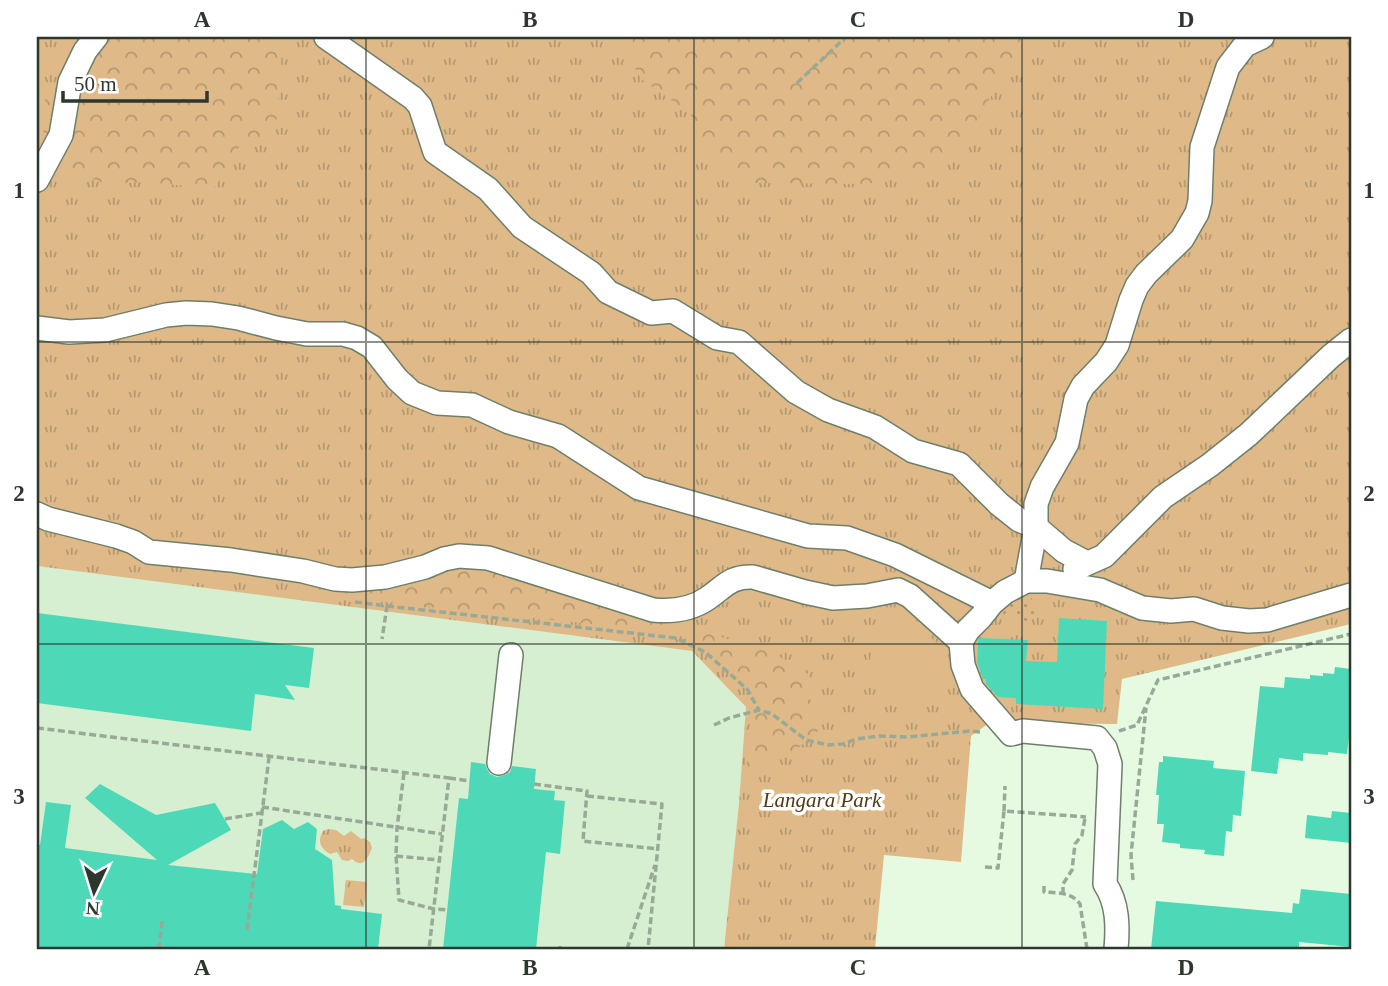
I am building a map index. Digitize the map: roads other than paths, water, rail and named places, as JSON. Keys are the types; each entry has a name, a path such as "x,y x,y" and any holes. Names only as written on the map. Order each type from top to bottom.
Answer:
{"street":[{"path":"37,180 61,135 70,82 85,51 96,37"},
{"path":"326,37 413,98 420,106 435,152 488,189 522,227 592,273 608,292 650,313 673,311 717,338 739,342 796,392 828,410 875,427 913,451 959,464 1019,520 1036,527 1064,551 1087,563"},
{"path":"1036,581 1036,504 1042,487 1067,443 1076,398 1117,345 1130,300 1137,286 1182,239 1197,212 1200,201 1202,147 1228,67 1245,45 1262,37"},
{"path":"37,328 69,332 105,330 166,315 186,313 238,318 307,334 343,334 357,338 372,347 397,379 412,393 437,404 472,405 509,422 558,436 639,488 808,536 847,538 895,555 992,603"},
{"path":"1116,949 1118,926 1112,894 1105,884 1111,764 1105,748 1097,738 1023,731 1011,734 972,690 963,665 961,642 968,630 1005,592 1104,556 1163,497 1210,465 1248,434 1351,340"},
{"path":"37,514 116,536 149,552 231,560 303,571 335,579 385,577 459,556 488,558 653,610 681,610 694,606 730,581 744,576 833,598 867,596 898,590 910,596 961,642"},
{"path":"1036,581 1100,590 1142,608 1171,611 1194,609 1222,618 1249,621 1267,620 1351,595"},
{"path":"499,763 512,655"}],"park label":[{"name":"Langara Park","path":"822,800"}]}
